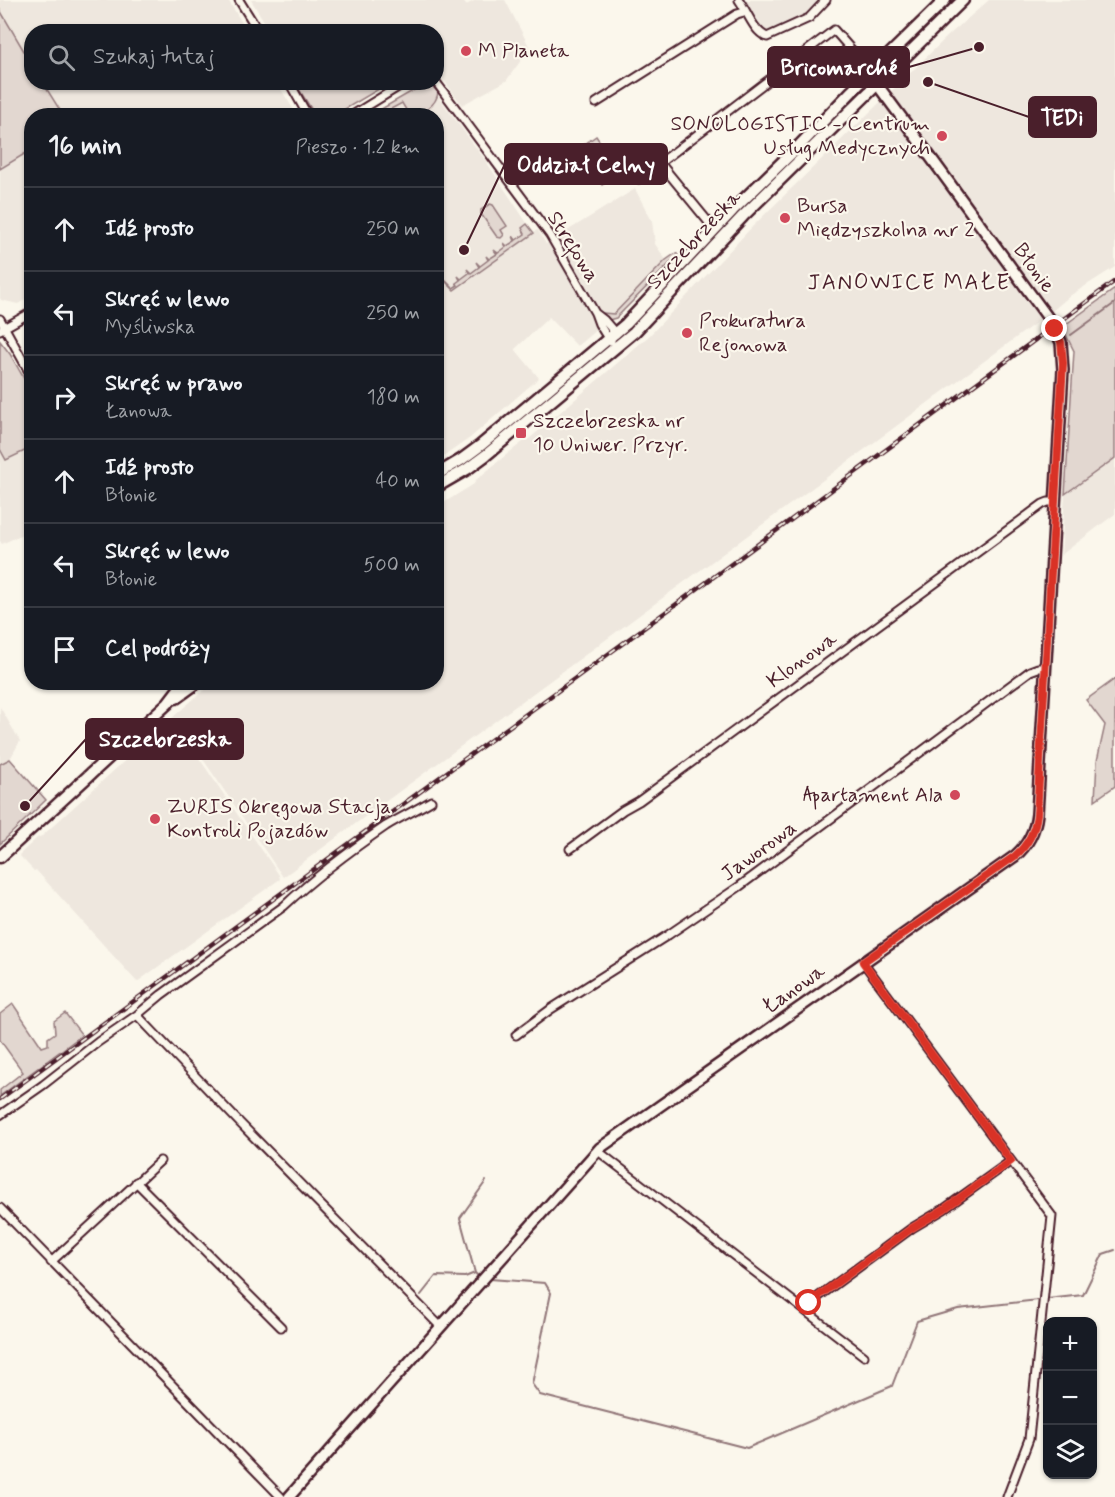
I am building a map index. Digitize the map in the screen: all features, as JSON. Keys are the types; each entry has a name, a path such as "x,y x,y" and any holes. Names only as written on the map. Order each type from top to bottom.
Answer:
{"main road":[{"name":"Szczebrzeska","path":"444,482 486,455 614,340 715,230 945,0"},
{"name":"Szczebrzeska","path":"444,470 480,446 614,340 647,319 743,216 963,0"},
{"path":"0,857 166,704 177,690"},
{"path":"166,704 189,690"}],"street":[{"path":"239,0 253,24"},
{"path":"739,0 744,12 762,35 767,37 809,18 826,0"},
{"path":"596,104 737,14 744,12"},
{"path":"639,178 834,30 871,72"},
{"name":"Błonie","path":"871,72 1051,322 1060,339 1063,363 1036,821 1028,843 1012,858"},
{"path":"293,90 304,108"},
{"path":"364,108 393,90"},
{"name":"Strefowa","path":"442,90 550,235 595,313 604,320 614,340"},
{"path":"660,163 715,230"},
{"path":"2,328 24,316"},
{"path":"0,319 2,328 24,364"},
{"name":"Klonowa","path":"570,849 639,801 1042,504 1055,502"},
{"name":"Jaworowa","path":"516,1035 551,1009 659,941 740,886 1030,671 1046,668"},
{"path":"0,1115 44,1085 114,1030 284,906 348,854 388,825 431,801"},
{"name":"Łanowa","path":"289,1497 598,1151 1012,858"},
{"path":"863,962 1052,1216 1029,1438 1007,1497"},
{"path":"137,1015 441,1327"},
{"path":"598,1151 864,1356"},
{"path":"51,1262 160,1161"},
{"path":"803,1308 912,1228 944,1209 1011,1161"},
{"path":"136,1182 280,1327"},
{"path":"0,1208 281,1497"}],"shaded area":[{"path":"0,0 228,0 243,24 24,24 24,51 0,10"},
{"path":"251,0 462,0 466,5 476,0 505,0 530,48 506,81 462,105 444,81 444,24 266,24"},
{"path":"743,0 819,0 807,14 769,32"},
{"path":"989,0 1115,0 1115,267 1071,295 283,877 192,743 190,745 280,879 137,982 36,870 34,871 19,855 204,690 444,690 444,503 474,484 650,335 753,226 950,34"},
{"path":"0,10 24,51 24,90 47,90 59,108 24,108 24,154 0,169"},
{"path":"47,90 281,90 293,108 59,108"},
{"path":"299,90 377,90 347,108 311,108"},
{"path":"414,90 436,90 438,92 435,101 428,108 405,108 402,103 393,108 383,108"},
{"path":"425,90 433,90 483,157 533,232 538,230 546,244 635,189 652,221 655,244 666,260 616,313 577,346 549,317 515,349 539,378 470,438 444,456 444,108 390,108"},
{"path":"596,136 621,173 602,185 578,149"},
{"path":"24,154 24,300 18,304 0,298 0,169"},
{"path":"490,204 507,226 501,230 504,235 501,238 497,237 481,214 481,210"},
{"path":"527,224 534,233 454,290 444,280 453,288 458,285 456,283 460,280 458,276 461,279 469,273 467,269 471,273 479,267 476,262 480,266 488,260 486,256 489,259 497,254 494,250 498,253 506,247 504,243 507,246 515,241 513,236 516,240 525,234 522,228"},
{"path":"676,253 678,255 616,318 609,320 602,313 614,314 666,260"},
{"path":"1115,289 1115,458 1065,494 1074,351 1062,327"},
{"path":"0,341 24,379 24,451 6,460 0,449"},
{"path":"0,449 7,460 24,453 24,533 2,544 0,541"},
{"path":"1115,458 1115,514 1061,555 1065,494"},
{"path":"1115,679 1115,786 1095,800 1097,761 1105,725 1086,700"},
{"path":"0,707 20,741 10,759 0,764"},
{"path":"10,759 46,800 0,844 0,764"},
{"path":"13,1004 42,1047 48,1045 48,1038 55,1033 54,1021 65,1013 82,1035 0,1096 0,1090 23,1072 0,1040 0,1014"}],"waterway":[{"path":"1071,335 1115,303"},
{"path":"475,1273 460,1218 486,1181"},
{"path":"490,1279 545,1283 551,1293 532,1384 540,1395 747,1448 892,1386 917,1321 958,1309 1083,1295 1103,1254 1115,1250"},
{"path":"421,1295 436,1276 465,1277 475,1273 477,1275"}],"railway":[{"path":"0,1099 1115,281"}],"place":[{"name":"Bricomarché","path":"979,47"},
{"name":"M Planeta","path":"466,51"},
{"name":"TEDi","path":"928,82"},
{"name":"SONOLOGISTIC - Centrum Usług Medycznych","path":"942,136"},
{"name":"Bursa Międzyszkolna nr 2","path":"785,218"},
{"name":"Oddział Celny","path":"464,250"},
{"name":"Prokuratura Rejonowa","path":"687,333"},
{"name":"Szczebrzeska nr 10 Uniwer. Przyr.","path":"521,433"},
{"name":"Apartament Ala","path":"955,795"},
{"name":"Szczebrzeska","path":"25,806"},
{"name":"ZURIS Okręgowa Stacja Kontroli Pojazdów","path":"155,819"}],"district":[{"name":"JANOWICE MAŁE","path":"909,283"}],"route":[{"path":"809,1303 912,1228 944,1209 1011,1161 863,962 1015,856 1028,843 1035,828 1063,363 1061,342 1055,329"}]}
